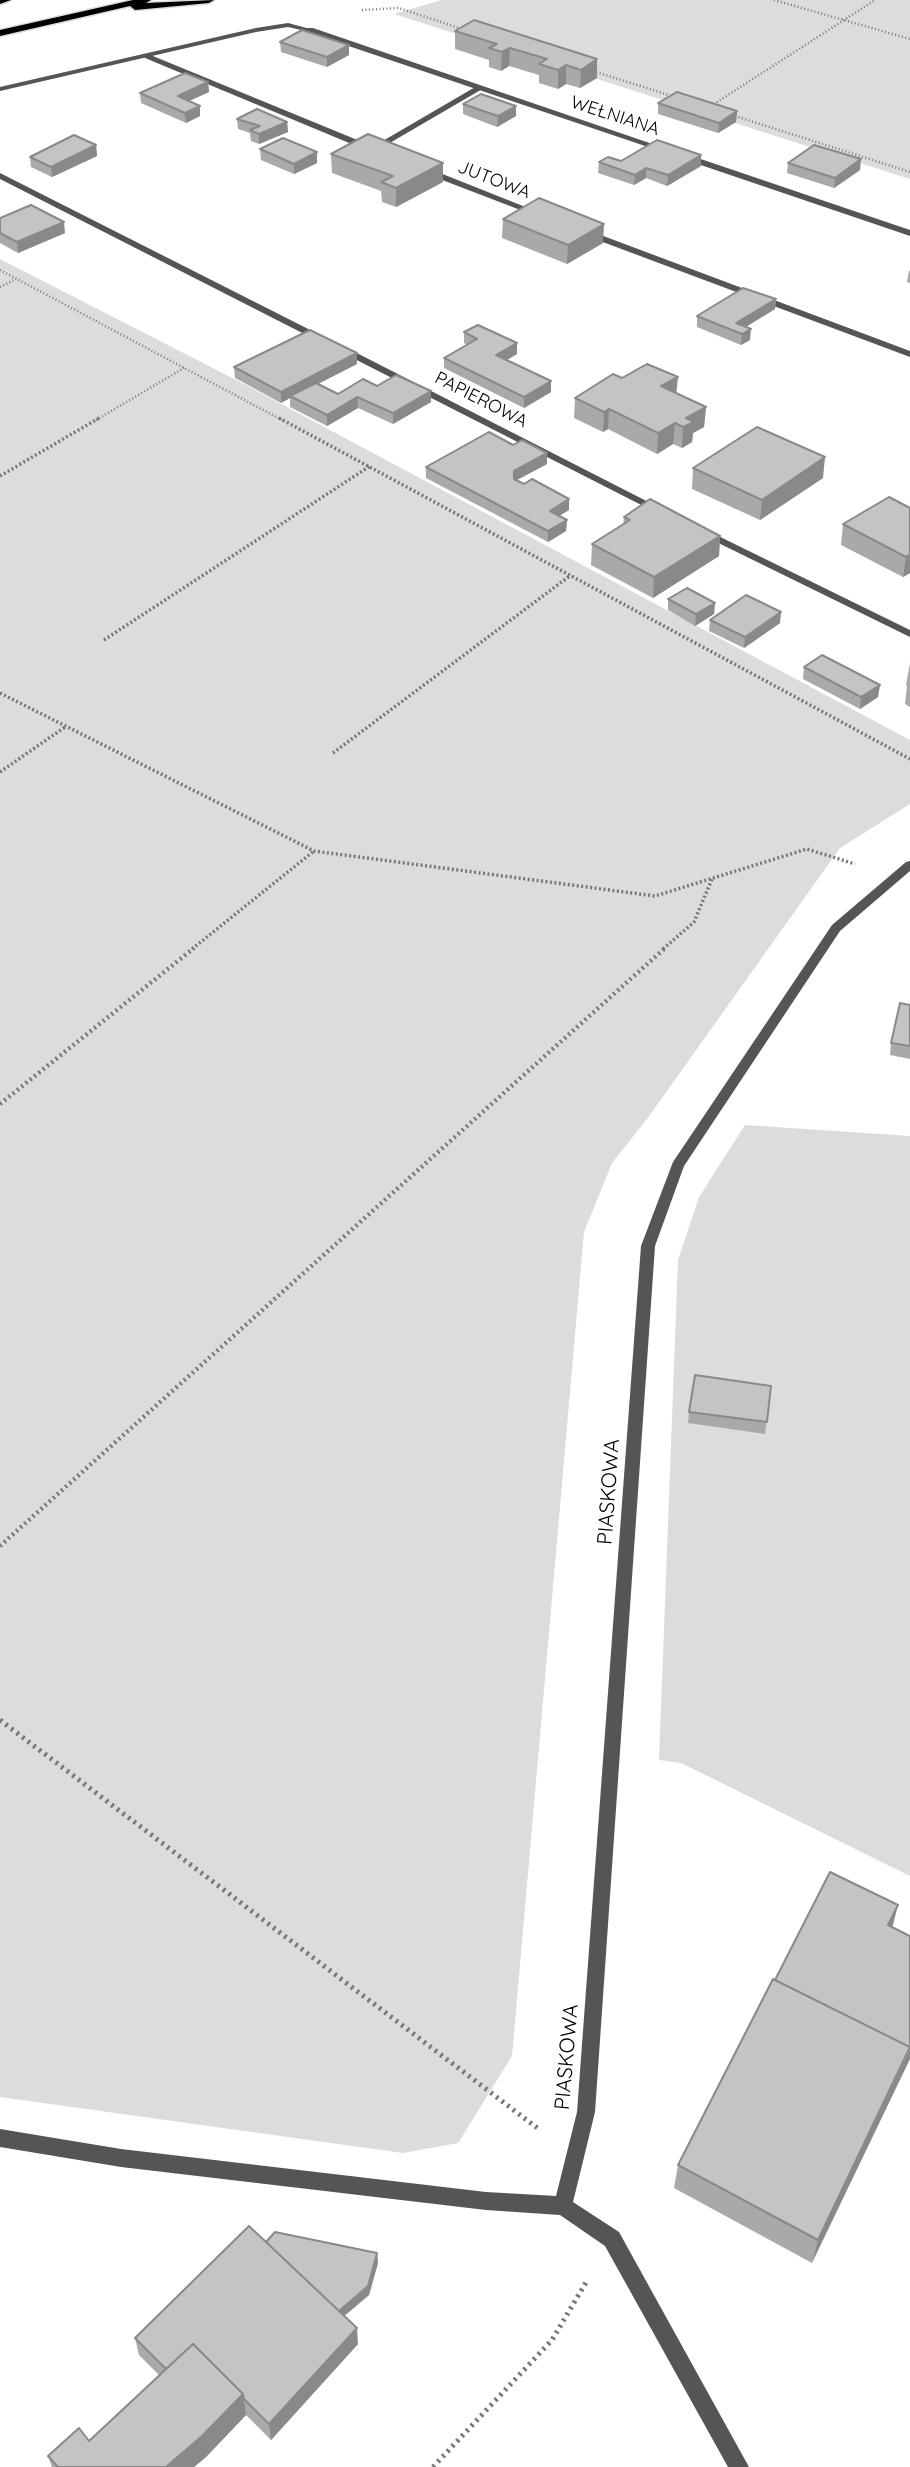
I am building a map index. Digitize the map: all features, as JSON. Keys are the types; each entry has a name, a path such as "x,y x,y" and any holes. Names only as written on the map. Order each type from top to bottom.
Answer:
{"main road":[{"path":"0,1 6,0"},
{"path":"0,33 146,0"},
{"path":"114,8 209,0"}],"street":[{"name":"WEŁNIANA","path":"0,89 288,25 310,30 910,233"},
{"path":"148,56 385,154"},
{"path":"373,149 480,88"},
{"name":"JUTOWA","path":"422,169 546,217"},
{"name":"PAPIEROWA","path":"0,176 671,516"},
{"path":"572,227 910,354"},
{"path":"695,528 910,634"},
{"name":"PIASKOWA","path":"563,2206 586,2112 648,1246 678,1165 836,928 910,865"},
{"path":"0,2138 121,2158 486,2201 563,2206 612,2239 738,2467"}],"path":[{"path":"774,0 910,39"},
{"path":"875,0 709,107 910,172"},
{"path":"310,30 312,21 363,9 400,8 470,32"},
{"path":"589,70 682,99"},
{"path":"0,270 370,466 910,759"},
{"path":"0,287 17,278"},
{"path":"0,476 185,368"},
{"path":"104,640 370,466"},
{"path":"333,753 571,575"},
{"path":"0,693 314,852 655,896 807,849 896,876"},
{"path":"0,772 65,727"},
{"path":"0,1104 314,852"},
{"path":"0,1546 694,922 712,879"},
{"path":"0,1720 576,2157"},
{"path":"433,2467 552,2340 612,2239"}],"shaded area":[{"path":"441,0 910,0 910,179 394,14"},
{"path":"0,259 242,383 910,740 910,804 840,848 647,1119 612,1163 584,1232 512,2056 458,2143 403,2153 0,2097"},
{"path":"745,1125 910,1136 910,1876 681,1763 659,1760 678,1260 699,1197"}],"building":[{"path":"474,20 597,59 581,70 566,65 558,70 539,64 547,59 510,48 502,52 489,48 497,44 455,31"},
{"path":"302,30 349,45 327,57 280,42"},
{"path":"185,73 208,82 178,96 200,106 185,113 140,93"},
{"path":"677,92 737,111 719,123 658,103"},
{"path":"481,94 516,106 498,116 463,104"},
{"path":"257,109 287,122 259,134 250,130 260,126 237,119"},
{"path":"368,134 443,163 396,188 381,182 393,176 331,154"},
{"path":"74,135 96,145 51,167 30,157"},
{"path":"283,138 317,152 294,164 260,149"},
{"path":"657,140 701,155 668,175 646,168 635,175 599,162 608,157 621,161"},
{"path":"814,145 861,159 835,178 788,163"},
{"path":"539,198 604,224 568,245 503,219"},
{"path":"31,205 64,222 17,242 0,233 0,218"},
{"path":"743,288 776,299 736,323 751,329 742,334 697,316"},
{"path":"478,325 517,343 496,355 551,381 524,397 444,358 477,339 464,332"},
{"path":"310,330 357,353 281,392 234,367"},
{"path":"647,364 678,377 661,386 706,407 686,418 694,422 683,427 675,423 658,433 609,409 604,412 575,398 613,374 622,378"},
{"path":"396,375 431,391 393,413 357,397 327,415 290,396 316,383 338,394 363,379 377,386"},
{"path":"757,427 825,457 762,500 693,468"},
{"path":"489,432 513,445 522,440 547,453 514,471 514,479 524,484 532,479 569,499 550,511 567,520 548,531 426,467"},
{"path":"889,497 910,508 910,554 906,557 843,524"},
{"path":"650,499 720,536 654,577 592,544 630,520 624,517"},
{"path":"687,588 715,603 696,614 668,599"},
{"path":"746,595 781,612 745,637 710,620"},
{"path":"822,655 880,685 861,697 804,667"},
{"path":"900,1003 910,1005 910,1046 891,1043"},
{"path":"695,1375 771,1386 767,1422 689,1412"},
{"path":"830,1872 898,1905 888,1925 910,1936 910,2047 775,1980"},
{"path":"773,1979 910,2047 818,2240 678,2165"},
{"path":"249,2226 357,2328 269,2424 193,2344 166,2369 135,2338"},
{"path":"275,2232 377,2253 368,2286 339,2311 266,2242"},
{"path":"193,2344 243,2394 202,2436 166,2467 58,2467 48,2456 79,2428 89,2441"}]}
